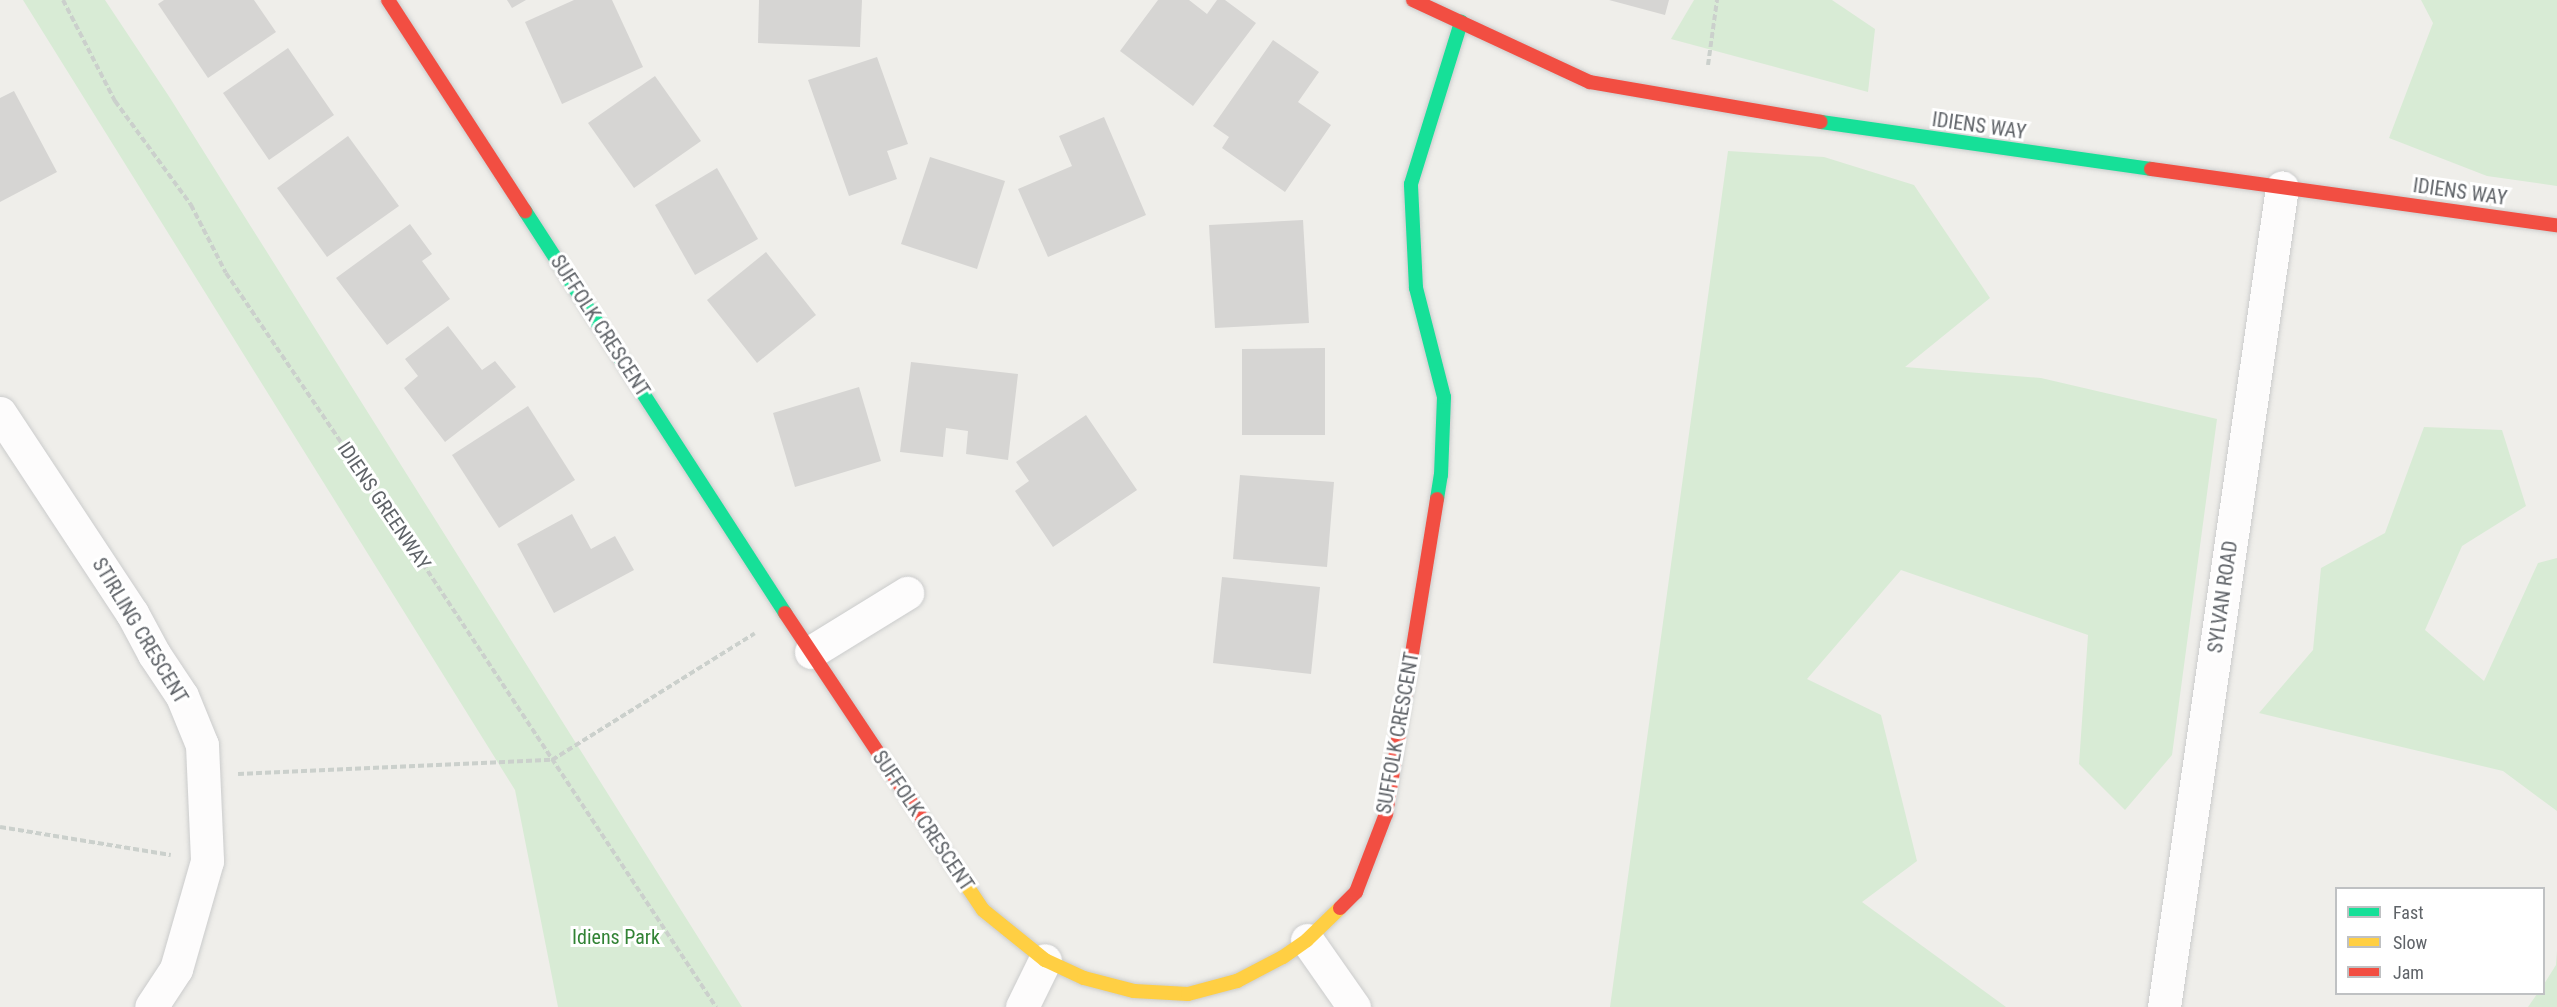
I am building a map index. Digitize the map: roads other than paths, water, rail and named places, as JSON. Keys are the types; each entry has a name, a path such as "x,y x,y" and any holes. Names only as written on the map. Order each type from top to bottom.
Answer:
{"street":[{"name":"SUFFOLK CRESCENT","path":"388,0 811,652 983,910 1045,960 1084,978 1134,991 1188,994 1237,981 1283,957 1307,940 1356,892 1386,814 1441,475 1444,397 1416,288 1411,184 1437,93 1461,22"},
{"name":"IDIENS WAY","path":"1413,0 1590,82 1855,128 2557,225"},
{"name":"SYLVAN ROAD","path":"2164,1007 2282,187"},
{"name":"STIRLING CRESCENT","path":"0,413 132,613 154,654 182,696 202,745 207,861 176,969 151,1007"},
{"path":"811,652 907,593"},
{"path":"1307,940 1354,1007"},
{"path":"1022,1007 1045,960"}],"park label":[{"name":"Idiens Park","path":"616,937"}]}
